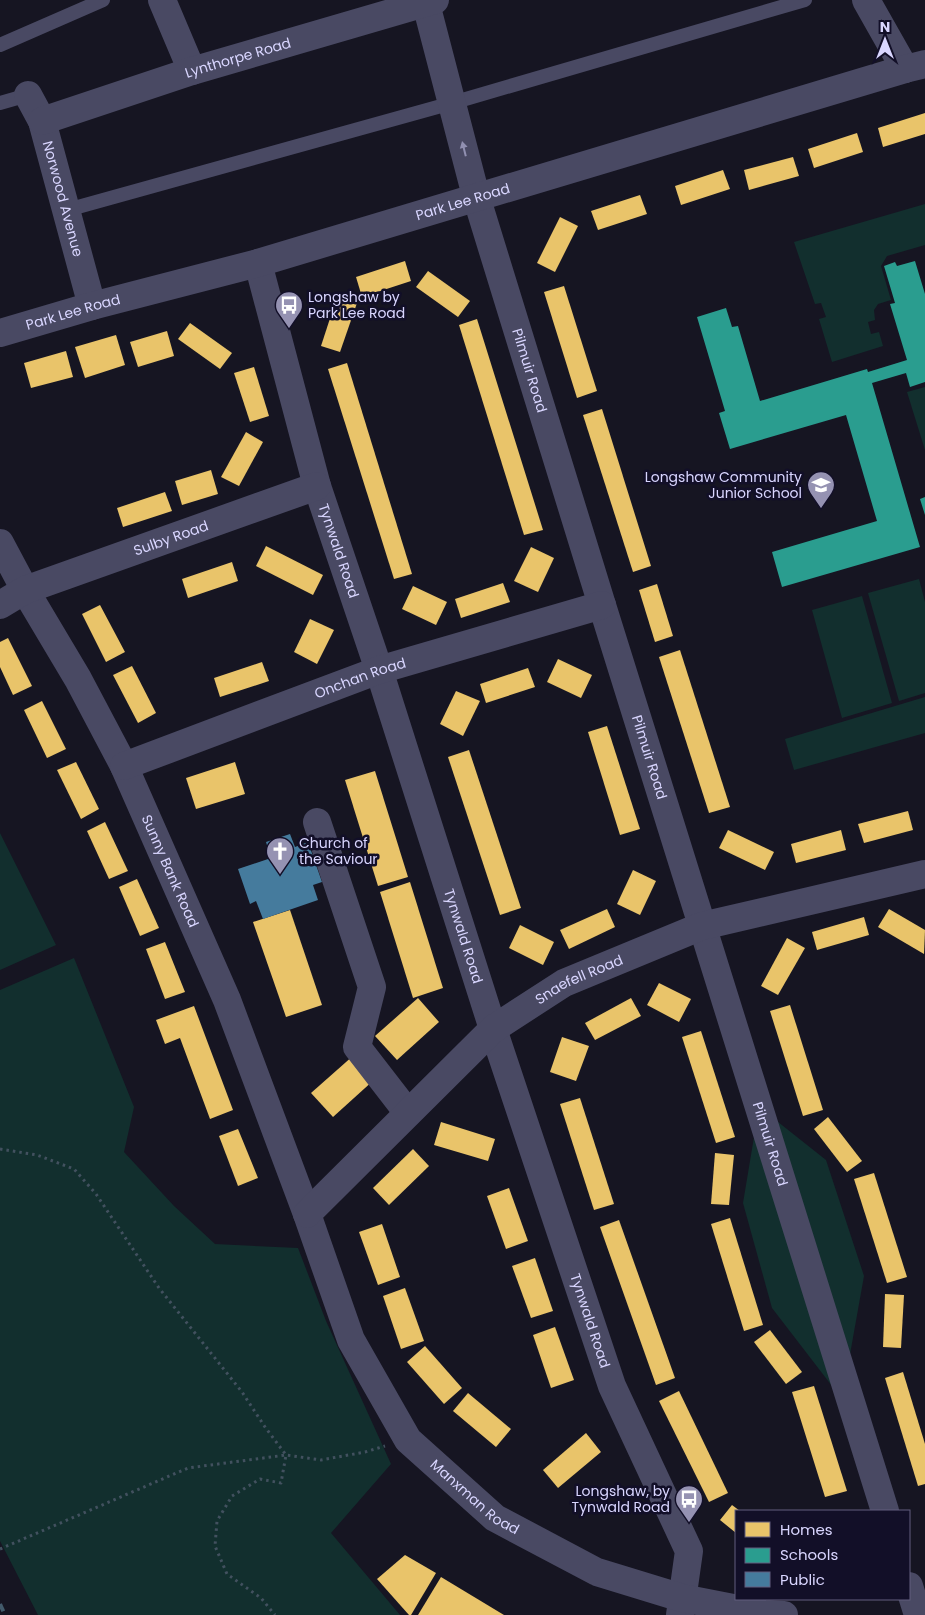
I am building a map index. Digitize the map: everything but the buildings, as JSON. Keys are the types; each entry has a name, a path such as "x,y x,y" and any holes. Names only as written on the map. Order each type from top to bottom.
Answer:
{"street":[{"path":"162,0 192,71"},
{"path":"866,0 915,66"},
{"name":"Lynthorpe Road","path":"42,121 192,71 428,1"},
{"name":"Pilmuir Road","path":"428,1 476,196 885,1510"},
{"name":"Park Lee Road","path":"0,333 92,306 258,262 915,66"},
{"name":"Norwood Avenue","path":"28,95 42,121 92,306"},
{"name":"Tynwald Road","path":"258,262 317,486 379,670 493,1030 612,1386 689,1551 681,1606"},
{"name":"Sulby Road","path":"0,605 26,590 317,486"},
{"name":"Sunny Bank Road","path":"0,543 78,679 124,766 227,1000 307,1214"},
{"name":"Onchan Road","path":"124,766 379,670 602,605"},
{"path":"317,822 372,987 358,1047 408,1113"},
{"name":"Snaefell Road","path":"307,1214 493,1030 564,983 702,926 925,874"},
{"name":"Manxman Road","path":"307,1214 351,1340 408,1440 495,1518 597,1572 681,1606 784,1615"},
{"path":"910,1589 918,1615"}],"lane":[{"path":"0,46 103,0"},
{"path":"66,210 452,103 805,0"},
{"path":"0,103 28,95"}],"path":[{"path":"0,1149 37,1155 74,1169 96,1194 159,1288 242,1392 286,1455 281,1482 260,1479 232,1496 216,1521 215,1546 227,1574 260,1598 275,1615"},
{"path":"0,1549 188,1468 286,1455 321,1460 365,1452 408,1440"}],"green space":[{"path":"925,204 925,245 887,256 881,266 891,300 878,304 874,310 875,320 868,322 871,334 879,332 883,346 832,362 819,319 826,317 821,303 815,304 794,242"},
{"path":"925,387 925,450 907,392"},
{"path":"919,579 925,602 925,693 899,701 868,593"},
{"path":"862,596 892,703 842,718 812,610"},
{"path":"925,697 925,733 794,770 785,739"},
{"path":"0,833 56,945 0,970"},
{"path":"74,958 134,1107 124,1152 174,1206 215,1244 298,1248 326,1321 391,1464 331,1533 400,1615 38,1615 0,1541 0,990"},
{"path":"759,1107 826,1160 864,1276 842,1399 772,1308 743,1203"}],"railway":[{"path":"0,1604 5,1615"}],"place":[{"name":"Longshaw by Park Lee Road","path":"289,329"},
{"name":"Longshaw Community Junior School","path":"821,509"},
{"name":"Church of the Saviour","path":"280,875"},
{"name":"Longshaw, by Tynwald Road","path":"689,1523"}]}
